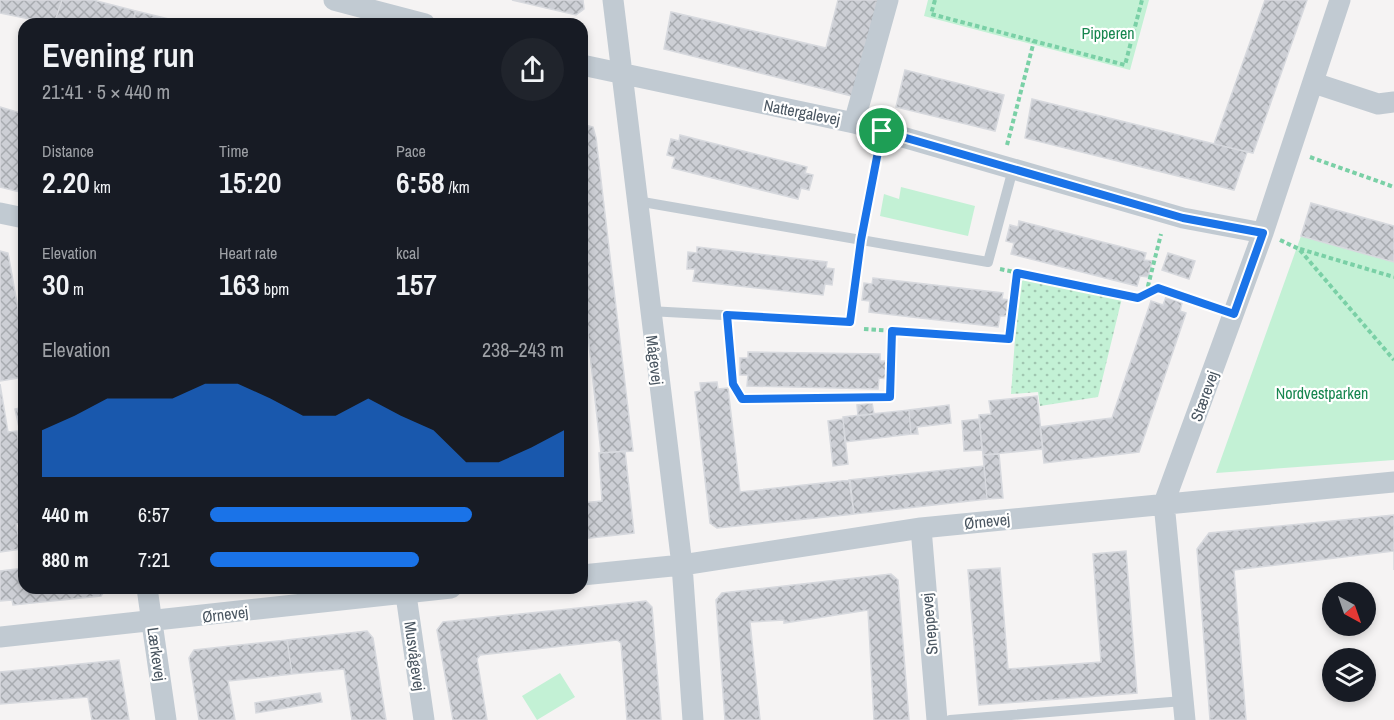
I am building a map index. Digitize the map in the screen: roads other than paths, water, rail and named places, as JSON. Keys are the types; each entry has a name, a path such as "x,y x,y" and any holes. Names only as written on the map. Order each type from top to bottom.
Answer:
{"street":[{"path":"333,0 402,18"},
{"name":"Mågevej","path":"613,0 649,311 682,565 693,720"},
{"path":"854,123 888,0"},
{"name":"Stærevej","path":"1184,710 1164,503 1263,233 1340,0"},
{"name":"Nattergalevej","path":"588,67 622,76 854,123 1166,213 1263,233"},
{"path":"1314,83 1378,104 1394,102"},
{"path":"0,213 18,217"},
{"name":"Ørnevej","path":"588,574 682,565 921,528 1394,482"},
{"name":"Sneppevej","path":"921,528 937,720"},
{"name":"Lærkevej","path":"148,594 166,720"},
{"name":"Ørnevej","path":"0,638 152,622 373,594"},
{"name":"Musvågevej","path":"406,594 424,720"}],"lane":[{"path":"637,201 988,262 1007,167"},
{"path":"649,311 850,322 861,240"},
{"path":"950,720 1184,710"}],"park label":[{"name":"Pipperen","path":"1108,33"},
{"name":"Nordvestparken","path":"1322,393"}]}
